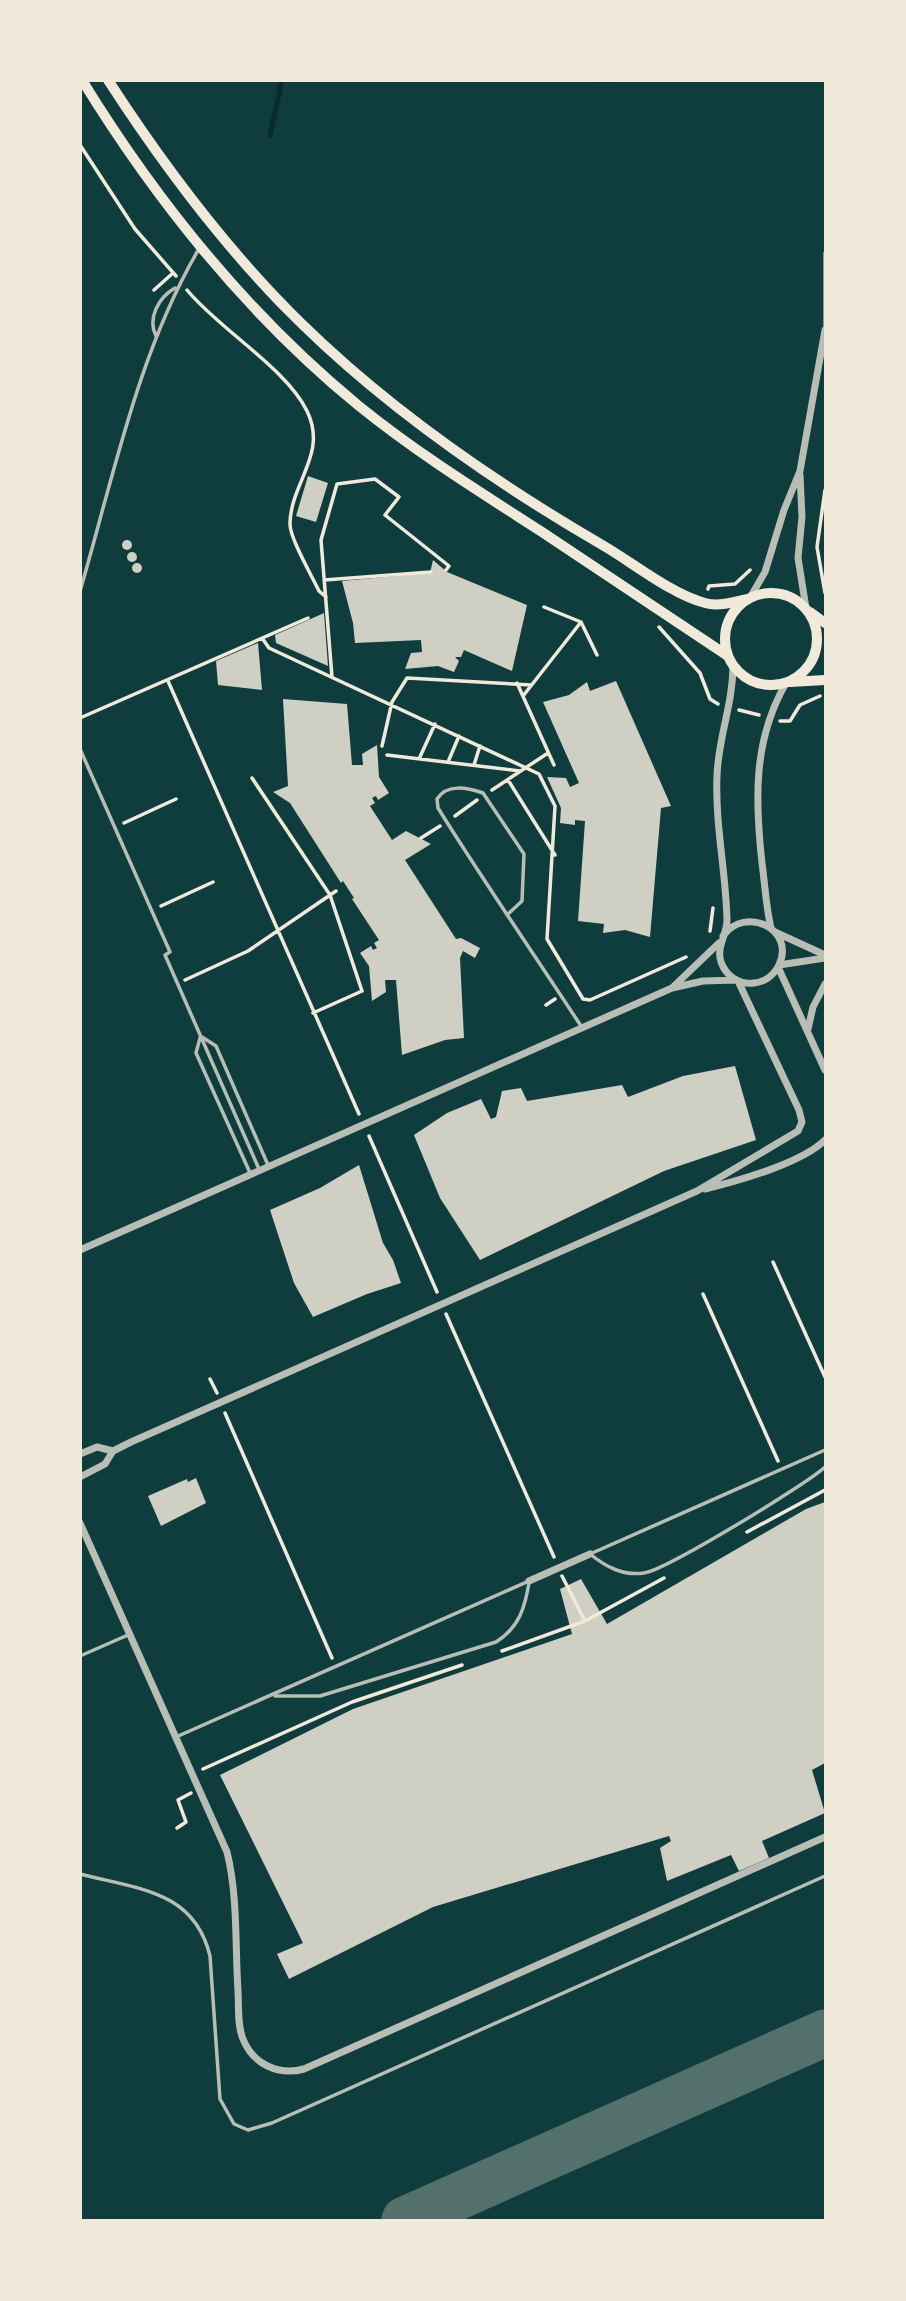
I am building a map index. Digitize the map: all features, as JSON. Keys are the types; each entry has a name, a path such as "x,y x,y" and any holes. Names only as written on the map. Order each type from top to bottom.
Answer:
{"main road":[{"path":"82,80 158,193 200,247 286,340 368,413 468,485 730,661 743,676 756,683 825,680"},
{"path":"108,80 142,133 220,236 302,324 357,374 432,432 550,514 682,592 710,604 780,593 825,623"},
{"path":"730,661 724,634 727,624 738,605 749,598"},
{"path":"788,682 807,669 816,650 816,629 807,609"}],"street":[{"path":"749,598 765,572 784,510 800,471 825,332"},
{"path":"800,471 802,517 798,558 807,609"},
{"path":"80,1477 104,1465 113,1451 697,1191 793,1135 801,1126 799,1110 737,980 727,973 720,960 727,920 717,783 718,759 730,708 730,661"},
{"path":"80,1250 672,988 703,981 759,982 770,976 779,966 782,948 773,930 756,798 758,769 769,718 788,682"},
{"path":"672,988 706,958 733,925 748,920 762,923 825,957"},
{"path":"779,966 825,957"},
{"path":"779,966 825,1070"},
{"path":"808,1033 813,1007 825,984"},
{"path":"697,1191 761,1172 809,1151 825,1140"},
{"path":"80,1454 97,1447 113,1451"},
{"path":"80,1523 229,1863 241,2031 252,2054 271,2068 287,2071 304,2069 825,1837"},
{"path":"529,1581 590,1554"}],"lane":[{"path":"80,591 156,336 177,287 200,247"},
{"path":"825,253 825,332"},
{"path":"156,336 152,325 159,303 164,295 177,287"},
{"path":"80,749 170,953 164,955 260,1171"},
{"path":"507,915 522,901 524,854 483,793 452,788 445,790 437,799 438,808 507,915 582,1028"},
{"path":"201,1036 215,1046 269,1167"},
{"path":"201,1036 196,1053 251,1175"},
{"path":"590,1554 825,1450"},
{"path":"590,1554 619,1571 651,1572 791,1491 825,1467"},
{"path":"273,1696 320,1696 496,1642 509,1633 520,1618 529,1581"},
{"path":"176,1737 529,1581"},
{"path":"80,1656 130,1634"},
{"path":"80,1874 161,1896 179,1904 195,1919 205,1936 210,1956 220,2099 234,2124 248,2130 272,2123 825,1876"}],"path":[{"path":"80,145 135,229 177,277"},
{"path":"183,285 209,316 226,328 291,389 308,414 313,455 303,475 289,524 319,591 326,597"},
{"path":"332,677 321,540 337,484 375,479 399,497 385,515 449,566 446,570"},
{"path":"825,490 817,547 825,593"},
{"path":"708,589 709,586 735,584 754,564"},
{"path":"324,580 431,572"},
{"path":"544,607 581,622 597,656"},
{"path":"80,718 132,699 308,618"},
{"path":"523,696 581,622"},
{"path":"678,650 703,677 711,701 730,708 788,722 803,702 825,695"},
{"path":"382,746 392,702 407,678 531,685"},
{"path":"168,681 276,932 360,1115"},
{"path":"517,683 554,765"},
{"path":"419,759 435,724"},
{"path":"448,762 459,736"},
{"path":"474,765 480,746"},
{"path":"387,755 522,771"},
{"path":"252,778 330,895 363,991 313,1013"},
{"path":"508,780 555,855"},
{"path":"115,827 176,800"},
{"path":"152,910 213,882"},
{"path":"177,983 248,951 336,891"},
{"path":"368,1134 437,1292"},
{"path":"773,1262 825,1377"},
{"path":"703,1294 782,1470"},
{"path":"446,1314 559,1569 585,1621"},
{"path":"210,1379 217,1394"},
{"path":"225,1413 333,1660"},
{"path":"177,1828 186,1822 178,1800 199,1790"}],"building":[{"path":"308,476 328,483 316,522 296,516"},
{"path":"127,540 131,541 131,549 127,550 123,549 122,545 123,541"},
{"path":"132,552 136,553 136,561 132,562 128,561 127,557 128,553"},
{"path":"433,560 447,572 527,605 512,671 464,650 461,657 455,657 459,661 454,672 438,666 405,669 411,653 422,652 421,640 355,643 353,623 342,581 430,573"},
{"path":"137,563 141,564 141,572 137,573 133,572 132,568 133,564"},
{"path":"324,613 328,666 276,643 275,635"},
{"path":"258,643 262,690 218,685 216,661"},
{"path":"616,681 671,806 661,808 650,937 625,930 603,933 604,924 578,921 585,821 575,820 575,825 560,823 561,808 547,777 566,778 570,787 579,783 543,702 569,695 587,682 590,691"},
{"path":"283,699 347,704 352,765 363,765 362,754 377,745 379,777 389,793 378,800 376,796 372,798 375,803 370,806 392,840 406,831 431,844 405,860 456,939 461,938 480,948 475,958 463,951 460,958 464,1038 445,1040 402,1055 396,980 385,980 386,992 372,1001 369,966 360,953 371,946 373,950 377,948 374,943 379,940 290,803 273,792 288,786"},
{"path":"735,1066 756,1140 664,1171 480,1260 440,1198 414,1135 447,1113 481,1099 491,1119 496,1117 502,1091 521,1088 527,1101 622,1085 628,1097 683,1076"},
{"path":"359,1165 383,1243 393,1260 401,1283 313,1317 294,1283 270,1210 320,1188"},
{"path":"196,1478 206,1503 161,1526 148,1496 187,1479 188,1482"},
{"path":"825,1502 825,1763 812,1770 825,1813 762,1841 769,1858 739,1871 731,1855 667,1881 660,1848 671,1841 669,1836 433,1907 289,1979 277,1954 303,1943 220,1775 353,1709 572,1634 560,1589 581,1579 607,1624 806,1509"}],"waterway":[{"path":"270,135 282,80"},
{"path":"596,80 609,80"}],"taxiway":[{"path":"405,2220 825,2033"}]}
